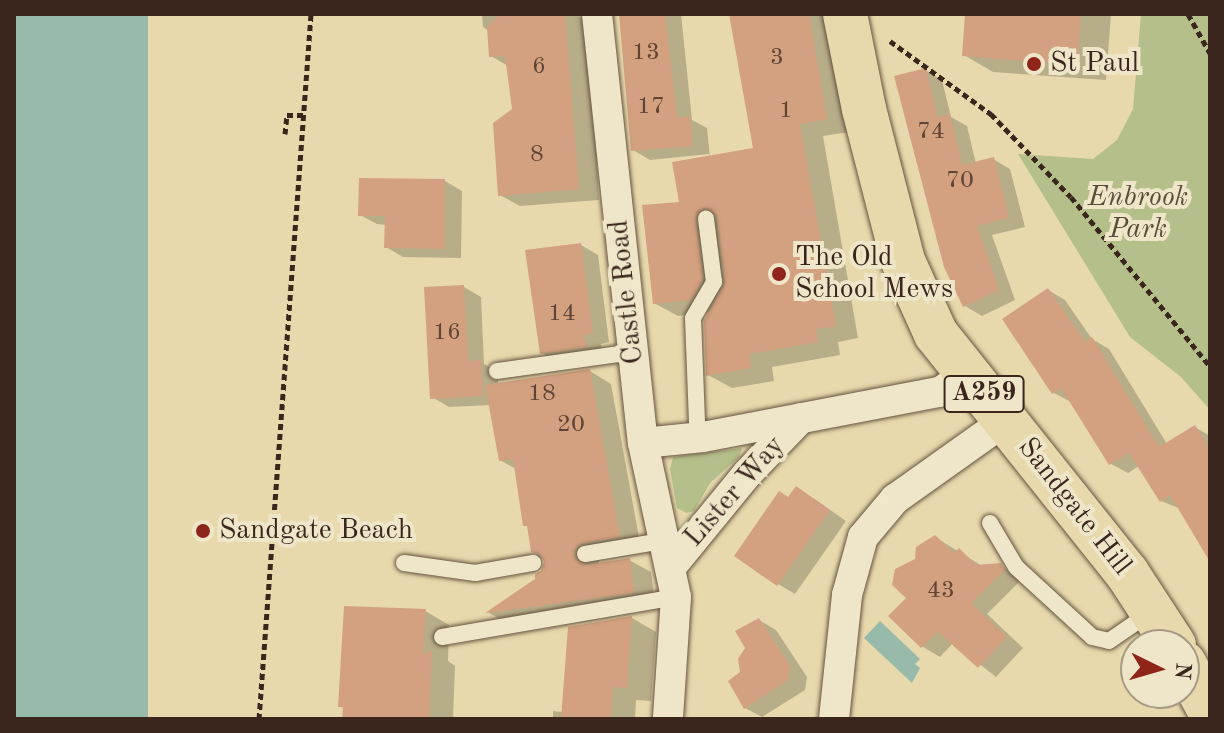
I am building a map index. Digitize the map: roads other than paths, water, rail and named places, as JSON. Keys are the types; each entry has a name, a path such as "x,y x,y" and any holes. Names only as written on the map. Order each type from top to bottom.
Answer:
{"highway":[{"name":"Sandgate Hill","path":"862,26 864,109 903,261 936,334 1006,420 1163,628"},
{"path":"1200,693 1210,711"}],"street":[{"name":"Castle Road","path":"597,14 643,443 676,597 668,719"},
{"name":"Lister Way","path":"643,443 703,437 940,392 967,373"},
{"name":"Lister Way","path":"667,554 801,418"},
{"path":"834,719 847,595 863,537 895,499 1006,420"}],"lane":[{"path":"703,437 697,422 693,318 714,282 706,219"},
{"path":"497,371 634,352"},
{"path":"990,523 1016,567 1092,637 1109,641 1163,628"},
{"path":"585,554 667,554"},
{"path":"404,563 470,573 533,563"},
{"path":"442,637 676,597"}],"place":[{"name":"St Paul","path":"1034,64"},
{"name":"The Old School Mews","path":"779,274"},
{"name":"Sandgate Beach","path":"203,531"}],"park label":[{"name":"Enbrook Park","path":"1138,214"}]}
